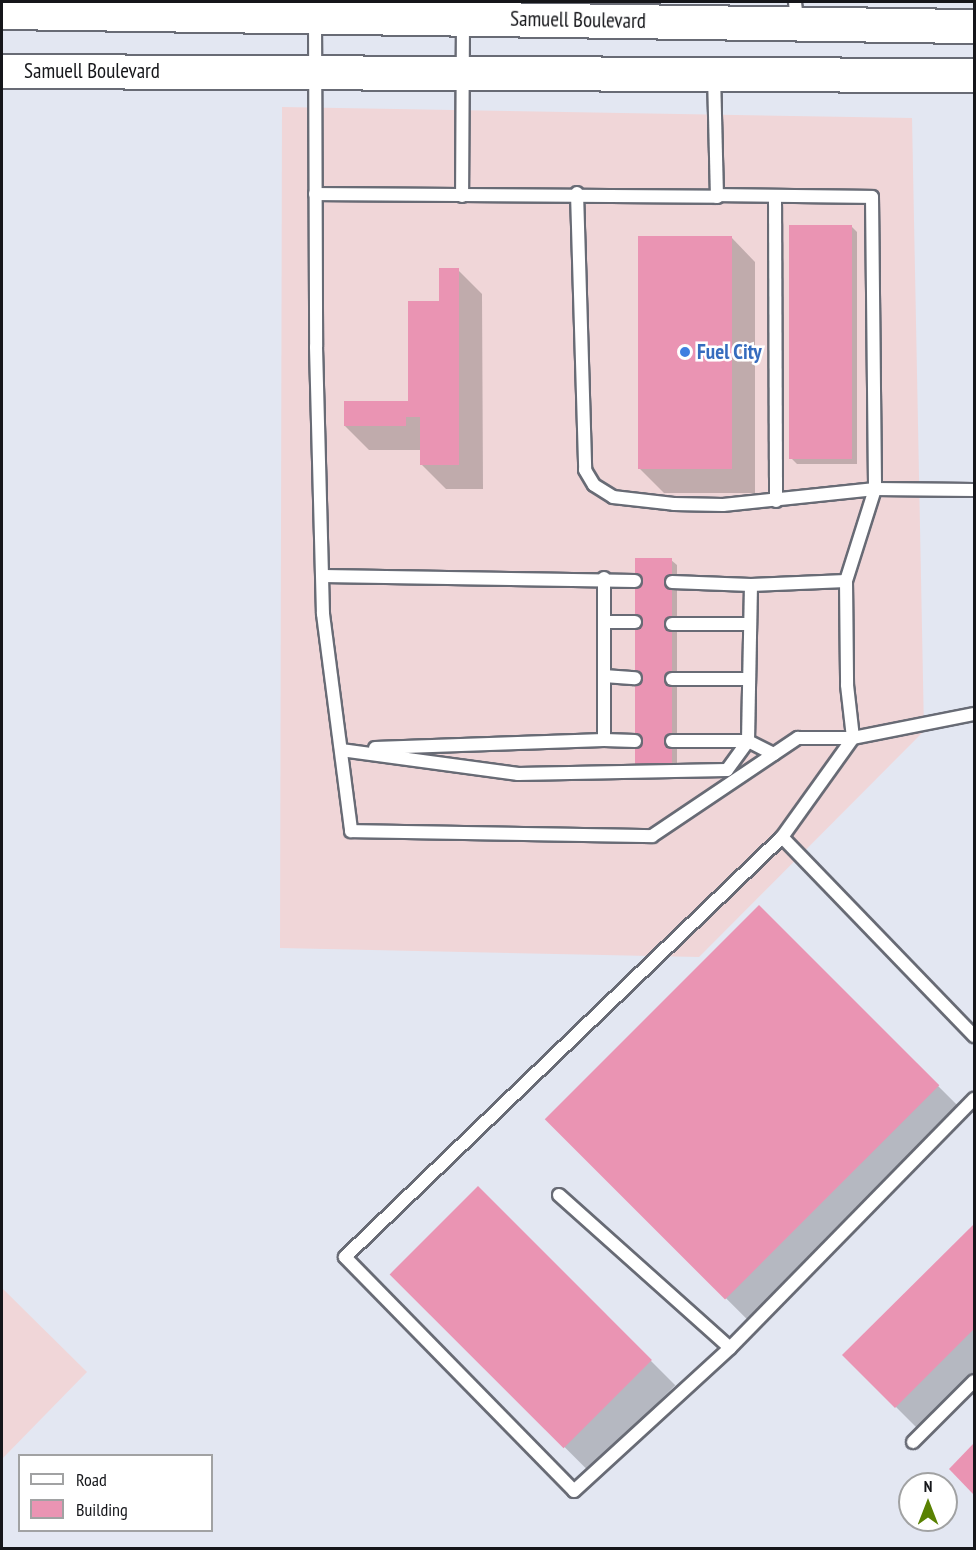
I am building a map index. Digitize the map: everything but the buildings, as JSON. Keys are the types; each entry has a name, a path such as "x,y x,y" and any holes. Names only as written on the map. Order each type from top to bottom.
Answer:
{"main road":[{"name":"Samuell Boulevard","path":"2,12 464,7 626,16 796,12 975,26"},
{"name":"Samuell Boulevard","path":"2,71 975,75"}],"lane":[{"path":"462,196 464,7"},
{"path":"314,9 323,614 351,831 652,836 798,738 853,738 975,714"},
{"path":"714,74 717,195"},
{"path":"315,194 872,197 875,489 846,581 847,685 853,738 782,837 345,1257 574,1491 730,1348 975,1099"},
{"path":"577,194 585,470 594,485 613,497 641,502 723,505 875,489 975,490"},
{"path":"775,196 776,501"},
{"path":"323,576 604,578 636,581"},
{"path":"604,578 604,740"},
{"path":"672,582 752,585 846,581"},
{"path":"341,750 528,774 727,770 748,741 752,585"},
{"path":"604,622 636,622"},
{"path":"672,624 750,624"},
{"path":"604,676 636,678"},
{"path":"672,679 749,680"},
{"path":"341,750 604,740 636,741"},
{"path":"672,741 748,741 774,754"},
{"path":"782,837 975,1036"},
{"path":"559,1196 730,1348"},
{"path":"912,1442 975,1381"}],"shaded area":[{"path":"282,107 912,118 924,731 699,957 280,948"},
{"path":"2,1288 87,1372 2,1459"}],"place":[{"name":"Fuel City","path":"685,352"}]}
